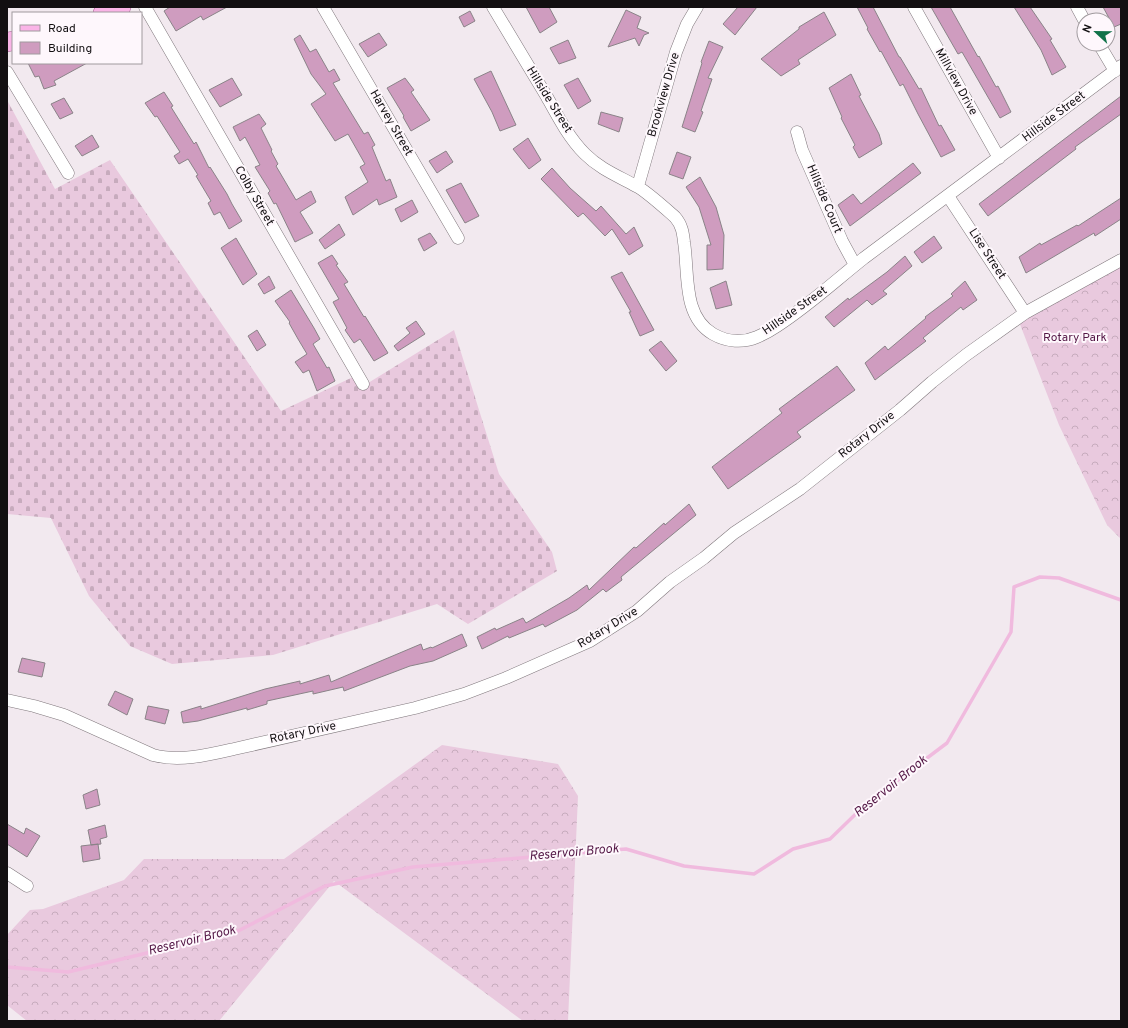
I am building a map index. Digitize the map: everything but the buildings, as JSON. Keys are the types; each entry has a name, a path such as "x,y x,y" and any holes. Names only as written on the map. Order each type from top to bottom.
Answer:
{"main road":[{"path":"106,12 120,7"}],"street":[{"name":"Colby Street","path":"145,7 363,384"},
{"name":"Harvey Street","path":"323,7 458,238"},
{"name":"Hillside Street","path":"492,7 579,148 605,170 638,186 671,214 679,223 682,228 690,300 693,311 703,326 720,338 738,341 753,339 760,336 804,307 855,265 1118,68"},
{"name":"Brookview Drive","path":"638,186 676,52 687,24 697,7"},
{"name":"Millview Drive","path":"914,7 999,158"},
{"path":"1105,52 1118,68"},
{"path":"7,72 68,173"},
{"name":"Hillside Court","path":"797,132 802,150 842,241 855,265"},
{"name":"Lise Street","path":"948,196 1025,313"},
{"name":"Rotary Drive","path":"7,700 64,715 153,755 178,758 216,753 415,708 464,694 500,681 590,641 628,618 670,582 704,558 734,533 804,485 900,410 932,382 1025,313 1121,260"},
{"path":"7,873 27,886"}],"green space":[{"path":"7,100 55,189 110,160 281,411 353,377 360,388 454,330 499,474 552,552 557,571 468,624 437,604 273,655 172,664 130,646 89,596 51,518 7,514"},
{"name":"Rotary Park","path":"1121,266 1121,539 1107,525 1059,425 1016,314"},
{"path":"442,745 558,764 578,796 568,1021 523,1021 334,881 219,1021 27,1021 7,1005 7,935 30,910 43,909 124,880 144,859 284,859"}],"waterway":[{"name":"Reservoir Brook","path":"7,967 68,972 238,931 325,886 413,867 626,849 684,866 754,874 793,849 830,839 866,804 947,743 1011,632 1014,587 1040,577 1059,578 1121,600"}]}
